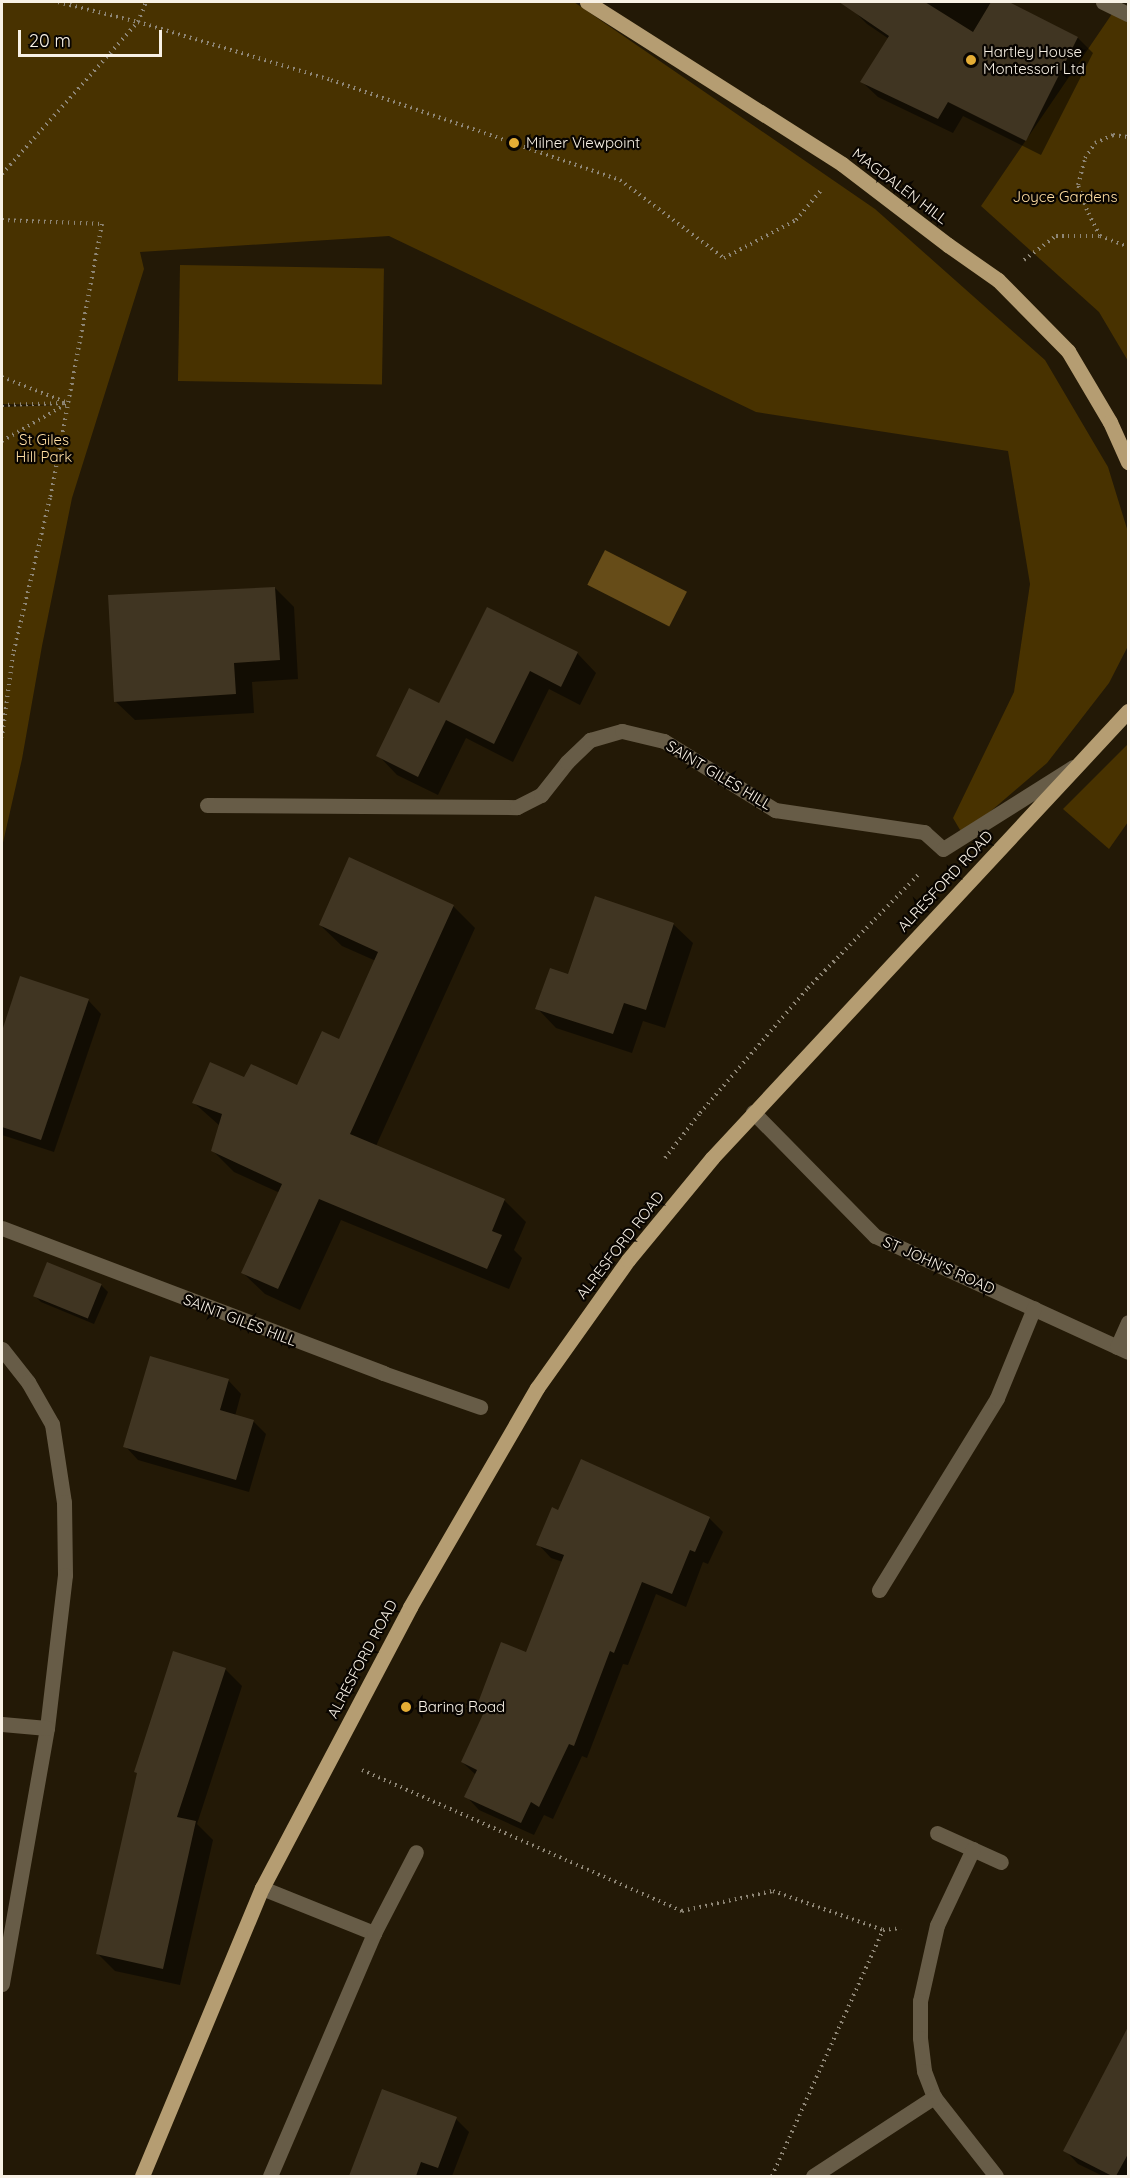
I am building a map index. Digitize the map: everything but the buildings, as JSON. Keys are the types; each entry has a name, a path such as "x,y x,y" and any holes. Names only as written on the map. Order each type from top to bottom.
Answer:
{"main road":[{"name":"MAGDALEN HILL","path":"587,2 842,164 998,280 1068,351 1110,422 1128,462"},
{"name":"ALRESFORD ROAD","path":"142,2176 262,1888 453,1529 537,1388 628,1260 753,1112 1128,711"}],"street":[{"path":"1102,2 1128,14"},
{"name":"SAINT GILES HILL","path":"207,805 517,807 540,795 567,762 590,740 622,731 664,741 775,810 924,832 944,849 1083,760"},
{"name":"ST JOHN'S ROAD","path":"753,1112 875,1236 1123,1349"},
{"name":"SAINT GILES HILL","path":"2,1228 383,1373 480,1407"},
{"path":"879,1590 997,1398 1034,1308"},
{"path":"1123,1349 1128,1322"},
{"path":"2,1349 28,1382 52,1424 64,1502 65,1575 47,1728 2,1984"},
{"path":"2,1724 47,1728"},
{"path":"937,1833 1001,1862"},
{"path":"973,1849 937,1925 920,2001 920,2038 924,2071 934,2097 996,2176"},
{"path":"270,2176 374,1933 416,1852"},
{"path":"262,1888 374,1933"},
{"path":"813,2176 934,2097"}],"path":[{"path":"58,2 138,22 331,80 620,180 724,258 796,220 842,164"},
{"path":"2,174 138,22 146,2"},
{"path":"1100,236 1087,210 1078,184 1085,158 1095,143 1113,135 1128,137"},
{"path":"2,220 102,224 50,498 13,654 2,737"},
{"path":"998,280 1056,236 1100,236 1128,247"},
{"path":"2,377 69,403"},
{"path":"2,405 69,403"},
{"path":"2,441 69,403"},
{"path":"331,1757 682,1911 774,1891 883,1930 937,1925"},
{"path":"772,2176 883,1930"}],"green space":[{"name":"St Giles Hill Park","path":"2,2 574,2 875,209 1045,360 1108,467 1128,532 1128,646 1109,683 1047,763 963,835 953,818 1014,692 1030,584 1008,451 756,412 389,236 140,252 144,269 72,498 22,759 2,847 2,407 59,405 2,404"},
{"name":"Joyce Gardens","path":"1116,8 1128,14 1128,361 1099,312 981,206"},
{"path":"180,265 384,269 382,385 178,381"},
{"path":"1128,744 1128,822 1109,849 1063,809"}],"shaded area":[{"path":"605,550 687,592 669,627 587,585"}],"place":[{"name":"Hartley House Montessori Ltd","path":"971,60"},
{"name":"Milner Viewpoint","path":"514,143"},
{"name":"Baring Road","path":"406,1707"}]}
